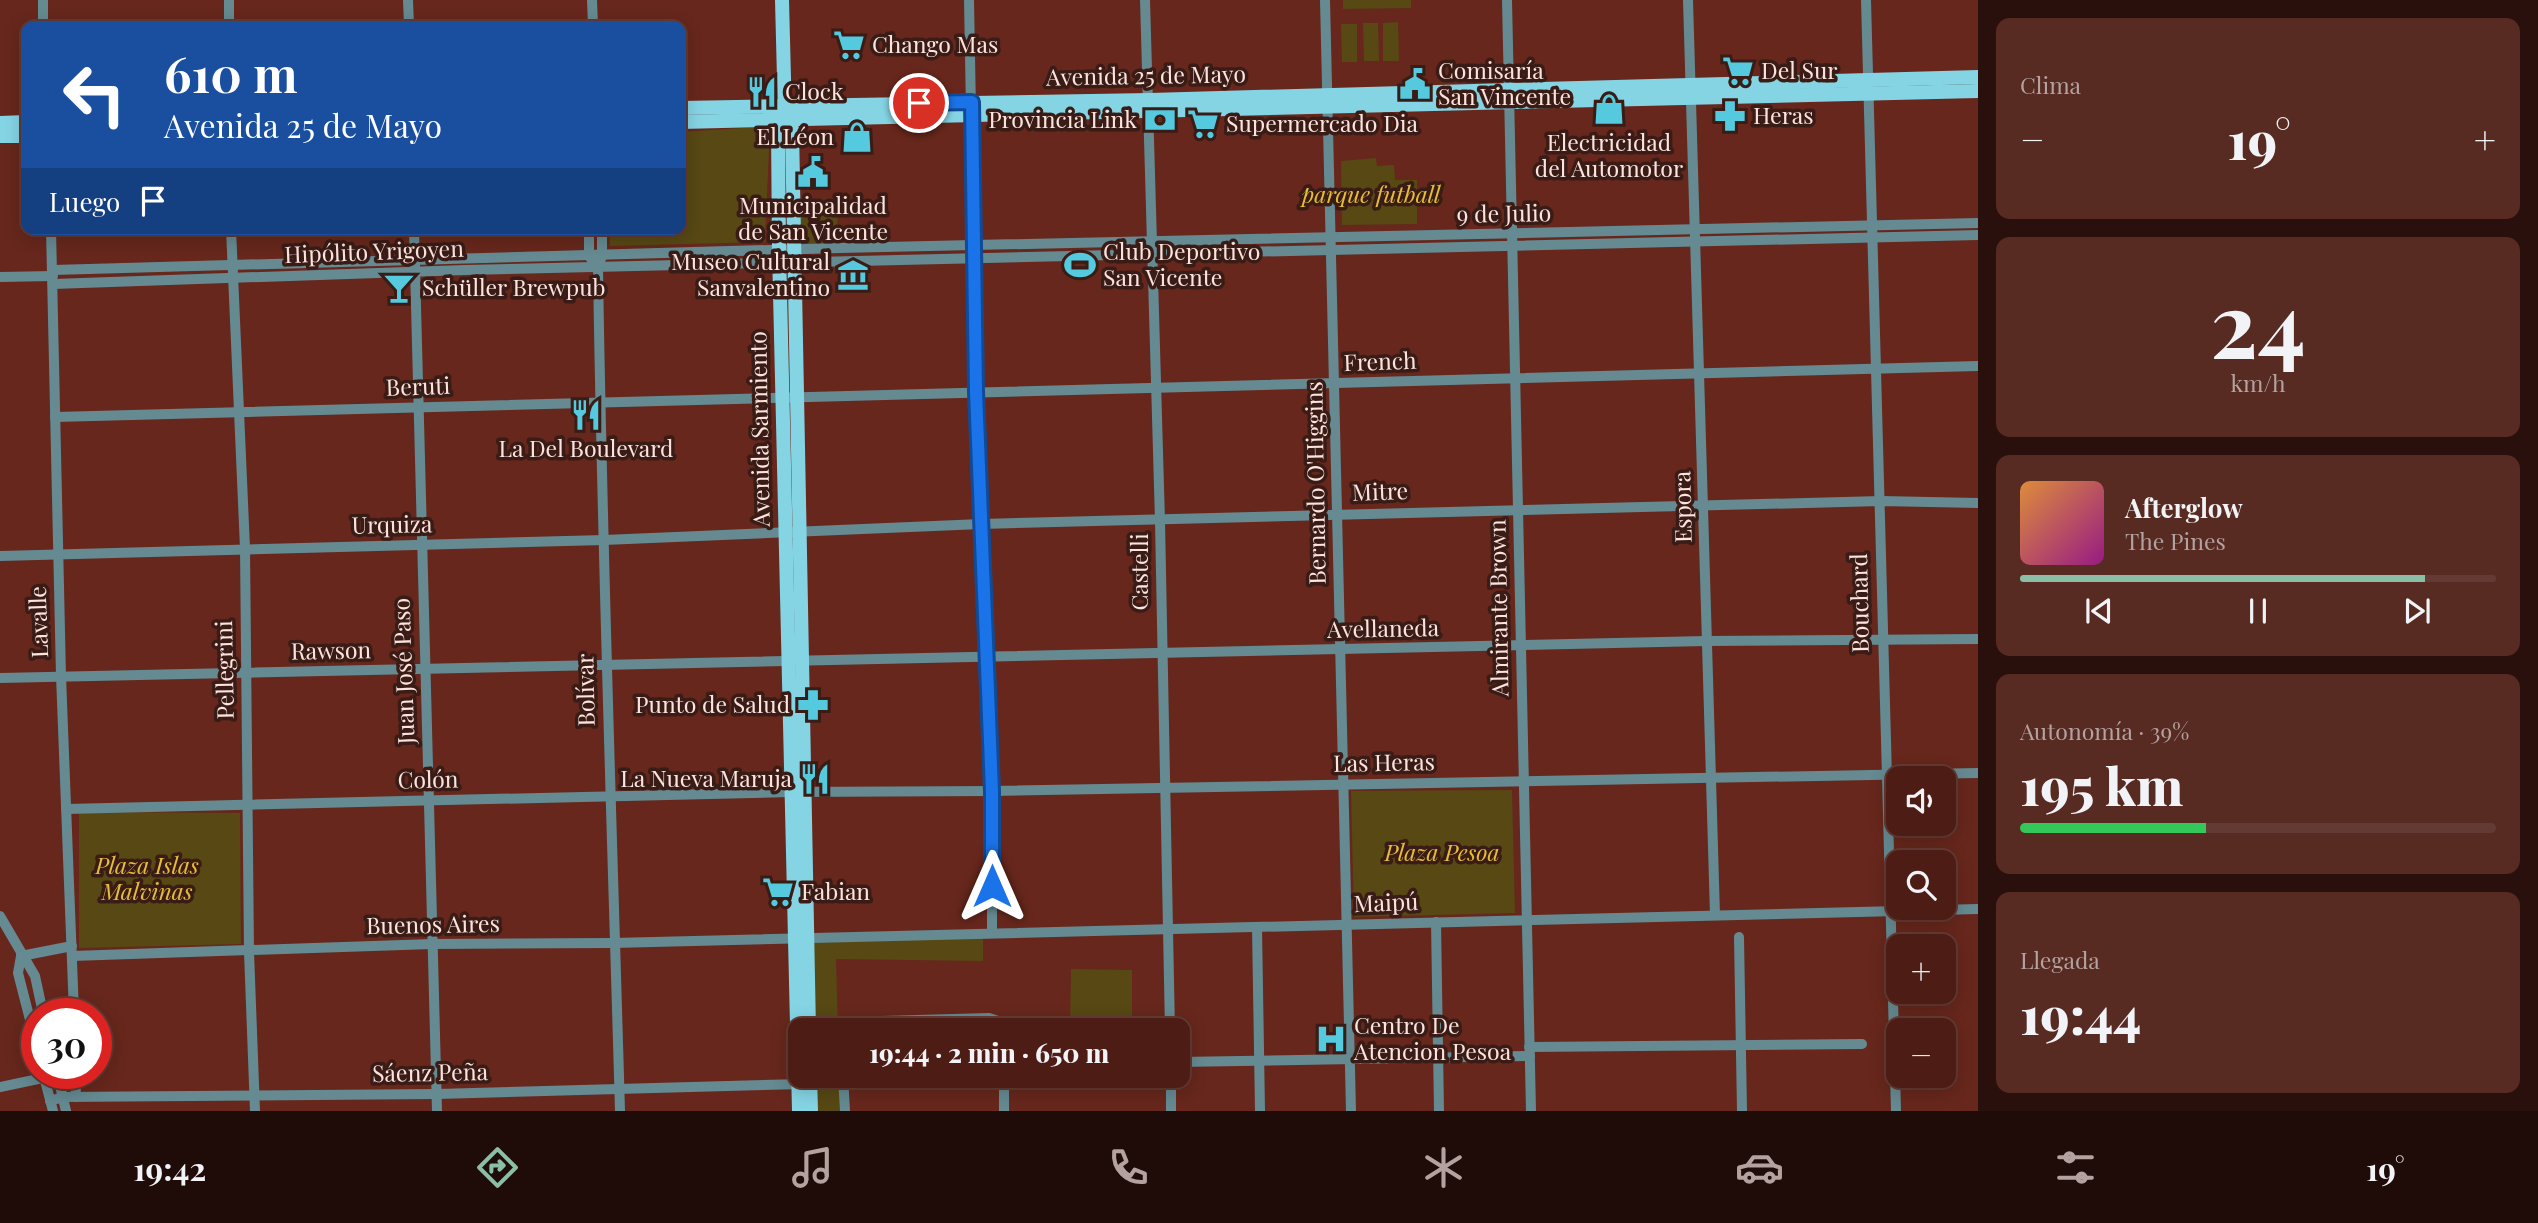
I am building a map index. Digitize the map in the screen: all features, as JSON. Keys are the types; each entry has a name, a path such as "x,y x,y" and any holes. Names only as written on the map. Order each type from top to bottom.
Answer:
{"main road":[{"name":"Avenida Sarmiento","path":"782,0 785,112 778,129 786,257 804,1018"},
{"path":"1867,86 1978,77"},
{"path":"1867,86 1978,91"},
{"name":"Avenida 25 de Mayo","path":"785,112 1150,106 1867,86"},
{"path":"686,108 785,112"},
{"path":"686,122 785,112"},
{"path":"0,122 21,122"},
{"path":"0,136 21,136"},
{"name":"Avenida Sarmiento","path":"801,938 808,1018"},
{"name":"Avenida Sarmiento","path":"799,1111 804,1088"},
{"name":"Avenida Sarmiento","path":"807,1088 811,1111"}],"street":[{"path":"43,0 43,21"},
{"path":"229,0 229,21"},
{"path":"408,0 409,21"},
{"path":"592,0 593,21"},
{"path":"969,0 976,392 992,791 992,933"},
{"name":"Castelli","path":"1145,0 1157,387 1169,1018"},
{"name":"Bernardo O'Higgins","path":"1325,0 1333,239 1342,785 1349,925 1351,1111"},
{"name":"Almirante Brown","path":"1507,0 1531,1111"},
{"name":"Espora","path":"1688,0 1715,915"},
{"name":"Bouchard","path":"1866,0 1886,774"},
{"name":"9 de Julio","path":"1872,232 1978,223"},
{"name":"9 de Julio","path":"786,257 1153,248 1333,239 1511,240 1872,232 1978,235"},
{"name":"Lavalle","path":"51,235 61,676 74,998"},
{"name":"Pellegrini","path":"231,235 245,548 249,952 255,1111"},
{"name":"Juan José Paso","path":"414,235 437,1111"},
{"path":"589,235 589,256 598,267"},
{"name":"Bolívar","path":"602,235 602,256 598,267 608,797 620,1111"},
{"name":"9 de Julio","path":"1153,248 1333,251 1511,240"},
{"name":"Hipólito Yrigoyen","path":"415,266 589,256 786,257"},
{"name":"Hipólito Yrigoyen","path":"0,277 415,266 598,267 786,257"},
{"name":"French","path":"789,398 1876,371 1978,366"},
{"name":"Beruti","path":"55,417 789,398"},
{"name":"Mitre","path":"792,533 981,524 1337,514 1881,501 1978,503"},
{"name":"Urquiza","path":"0,556 245,548 422,546 792,533"},
{"name":"Avellaneda","path":"795,661 1706,641 1978,639"},
{"name":"Rawson","path":"0,678 795,661"},
{"name":"Las Heras","path":"1956,773 1978,773"},
{"name":"Las Heras","path":"797,792 992,791 1886,774"},
{"name":"Colón","path":"66,809 797,792"},
{"name":"Maipú","path":"1956,910 1978,909"},
{"name":"Maipú","path":"801,938 1886,913"},
{"path":"0,916 34,976 39,998"},
{"name":"Bouchard","path":"1891,920 1896,1111"},
{"path":"1436,922 1439,1111"},
{"path":"1257,927 1260,1111"},
{"path":"1739,937 1742,1111"},
{"name":"Buenos Aires","path":"21,956 72,951 249,952 432,944 801,938"},
{"path":"21,956 18,973 24,998"},
{"path":"1190,1062 1438,1057 1741,1045 1862,1044"},
{"path":"0,1087 21,1081"},
{"name":"Sáenz Peña","path":"52,1106 63,1097 437,1094 619,1090 788,1082"},
{"path":"844,1088 845,1111"},
{"path":"1004,1088 1004,1111"},
{"path":"1171,1088 1171,1111"},
{"path":"48,1089 52,1106"},
{"path":"61,1089 66,1111"},
{"path":"76,1089 76,1097"}],"green space":[{"path":"1343,0 1411,0 1411,8 1343,9"},
{"path":"1398,22 1399,61 1383,61 1383,23"},
{"path":"1363,23 1378,23 1379,61 1364,61"},
{"path":"1341,24 1357,24 1357,62 1342,62"},
{"path":"770,126 765,242 610,246 610,235 686,235 686,132"},
{"name":"parque futball","path":"1376,158 1377,166 1394,165 1395,180 1417,180 1417,224 1342,225 1341,161"},
{"path":"837,206 838,244 798,246 796,207"},
{"name":"Plaza Pesoa","path":"1512,790 1515,913 1354,917 1351,791"},
{"name":"Plaza Islas Malvinas","path":"79,812 240,813 241,944 79,948"},
{"path":"983,938 983,961 836,959 838,1018 813,1018 811,941"},
{"path":"1071,969 1132,970 1132,1018 1070,1018"},
{"path":"814,1088 839,1088 840,1111 815,1111"}],"place":[{"name":"Chango Mas","path":"849,45"},
{"name":"Del Sur","path":"1738,71"},
{"name":"Comisaría San Vincente","path":"1415,84"},
{"name":"Clock","path":"762,92"},
{"name":"Electricidad del Automotor","path":"1609,109"},
{"name":"Heras","path":"1730,116"},
{"name":"Provincia Link","path":"1160,120"},
{"name":"Supermercado Dia","path":"1203,124"},
{"name":"El Léon","path":"857,137"},
{"name":"Municipalidad de San Vicente","path":"813,172"},
{"name":"Club Deportivo San Vicente","path":"1080,265"},
{"name":"Museo Cultural Sanvalentino","path":"853,275"},
{"name":"Schüller Brewpub","path":"399,288"},
{"name":"La Del Boulevard","path":"586,415"},
{"name":"Punto de Salud","path":"813,705"},
{"name":"La Nueva Maruja","path":"815,779"},
{"name":"Fabian","path":"778,892"},
{"name":"Centro De Atencion Pesoa","path":"1331,1039"}],"route":[{"path":"919,103 972,102 976,392 992,791 992,886"}]}
